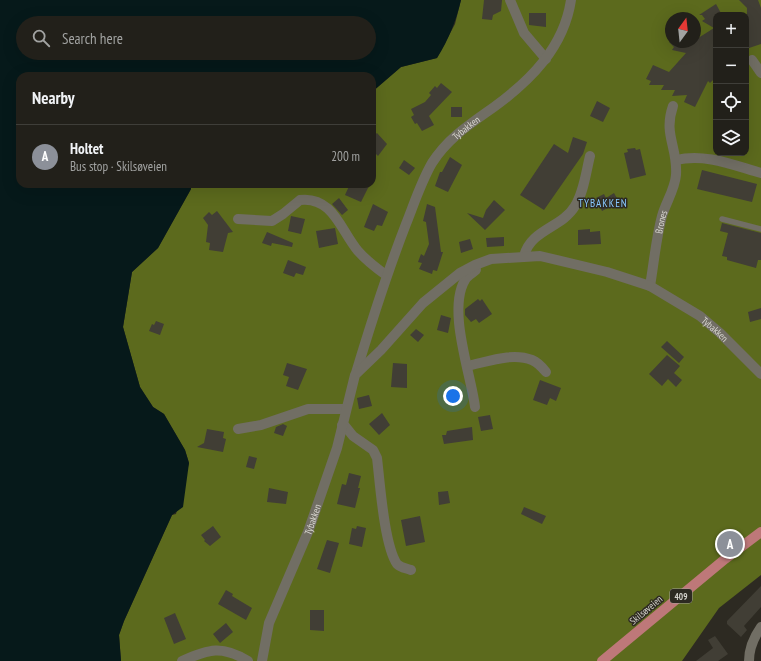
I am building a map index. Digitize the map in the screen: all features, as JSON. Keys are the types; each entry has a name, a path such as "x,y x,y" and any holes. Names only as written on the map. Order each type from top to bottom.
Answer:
{"main road":[{"name":"Skilsøveien","path":"602,661 725,559 761,532"}],"street":[{"path":"510,0 524,33 546,59"},
{"name":"Tybakken","path":"262,661 269,623 322,495 337,448 355,375 386,275 420,188 432,164 445,145 472,121 527,80 546,59 561,37 568,19 571,0"},
{"path":"752,60 761,73"},
{"name":"Brones","path":"650,286 661,218 675,183 676,160 669,136 668,126 673,106"},
{"path":"524,256 526,247 535,236 566,216 575,206 590,156"},
{"path":"676,160 686,157 707,158 761,173"},
{"path":"238,219 272,221 300,200 316,203 333,213 358,251 375,268 386,275"},
{"name":"Tybakken","path":"355,375 381,350 438,288 475,264 490,259 524,256 553,258 607,272 650,286 700,316 730,342 761,374"},
{"path":"475,264 476,270 465,278 461,288 458,307 462,346 475,407"},
{"path":"467,366 500,358 520,357 536,362 546,372"},
{"path":"238,429 261,425 308,409 346,409"},
{"path":"342,425 345,426 353,436 373,450 377,458 383,511 393,554 397,563 402,568 411,570"},
{"path":"749,661 749,653 755,635 761,627"},
{"path":"182,661 204,651 215,649 228,651 248,661"}],"lane":[{"path":"722,219 761,229"}],"green space":[{"path":"461,0 761,0 761,575 719,608 682,661 121,661 119,635 172,515 176,514 189,463 185,450 164,414 153,407 140,387 123,327 132,272 158,248 191,188 376,188 376,89 401,67 437,58 455,24"}],"shaded area":[{"path":"0,0 461,0 452,30 437,58 401,67 376,89 376,72 16,72 16,188 191,188 158,248 132,272 123,327 140,387 153,407 164,414 185,450 189,463 183,507 172,515 119,635 121,661 0,661"}],"building":[{"path":"484,0 502,0 501,11 493,15 492,20 482,19"},
{"path":"739,0 758,0 761,8 761,44 749,48 749,12 747,12 747,8"},
{"path":"716,4 720,12 713,12 713,27 702,21 705,19 701,14"},
{"path":"529,13 546,13 546,27 529,25"},
{"path":"713,29 713,80 710,83 708,81 695,107 684,102 687,95 672,96 675,90 661,90 664,85 649,85 651,81 646,79 653,65 669,72 686,53 672,50 673,48 701,48 701,36"},
{"path":"441,83 452,92 429,116 434,125 422,131 411,117 414,115 411,109 425,102 431,95 429,93 435,86 437,88"},
{"path":"597,101 610,108 603,122 590,116"},
{"path":"451,107 462,107 462,117 451,117"},
{"path":"377,133 387,144 378,156 376,154"},
{"path":"573,137 587,142 583,154 544,210 520,195 554,144 568,153"},
{"path":"635,148 636,150 640,149 646,175 630,179 624,153 628,152 627,149"},
{"path":"450,157 462,165 448,192 435,186 440,172 442,172"},
{"path":"404,160 415,168 409,175 399,168"},
{"path":"702,170 757,184 752,202 697,189"},
{"path":"348,188 368,188 361,202 345,195"},
{"path":"614,193 619,202 602,211 596,198 604,194 606,198"},
{"path":"339,198 348,210 342,215 332,204"},
{"path":"494,200 505,210 485,230 467,213 483,218 486,210"},
{"path":"373,204 388,212 382,226 377,225 374,231 364,227"},
{"path":"427,204 435,207 441,252 443,252 437,271 433,270 432,274 419,269 422,263 418,262 421,254 424,256 429,244 426,222 423,221"},
{"path":"217,211 233,232 228,233 223,252 209,250 210,243 206,242 208,225 203,218 209,212 212,215"},
{"path":"291,216 305,219 301,234 288,231"},
{"path":"722,223 761,233 761,260 758,260 756,268 727,260 727,257 722,256 728,233 720,231"},
{"path":"335,228 338,244 319,248 316,231"},
{"path":"590,229 590,232 600,231 601,244 578,245 578,230"},
{"path":"267,232 293,243 292,247 272,243 271,246 262,243"},
{"path":"504,237 504,246 487,247 486,238"},
{"path":"470,239 473,249 461,253 459,242"},
{"path":"288,260 306,267 303,275 296,273 294,277 283,273"},
{"path":"478,299 480,301 482,299 492,314 479,323 476,319 471,322 465,315 465,309"},
{"path":"761,308 761,319 750,322 748,312"},
{"path":"441,315 451,318 448,333 437,330"},
{"path":"156,321 164,324 160,335 149,331 152,324 154,325"},
{"path":"416,329 424,335 418,342 410,335"},
{"path":"667,341 684,357 679,363 661,347"},
{"path":"667,355 680,366 674,373 682,380 676,387 668,379 662,386 649,374"},
{"path":"287,363 307,369 298,390 286,386 289,377 283,375"},
{"path":"393,363 407,364 407,388 391,387"},
{"path":"540,380 561,388 556,401 550,398 547,405 533,400"},
{"path":"369,395 372,406 359,409 357,398"},
{"path":"382,413 390,425 379,435 369,424"},
{"path":"490,415 493,429 481,431 478,417"},
{"path":"283,424 287,426 283,436 274,433 276,427"},
{"path":"472,427 473,440 444,444 442,435 446,435 447,431"},
{"path":"207,429 224,432 223,438 226,439 223,452 197,447 204,443"},
{"path":"249,456 257,458 254,469 246,467"},
{"path":"349,473 361,476 358,488 360,488 355,508 337,504 342,484 346,485"},
{"path":"269,488 288,492 286,504 267,502"},
{"path":"448,491 450,503 439,505 438,492"},
{"path":"524,507 546,516 542,524 521,514"},
{"path":"420,516 425,542 406,546 401,520"},
{"path":"213,526 221,537 210,546 204,541 205,540 201,535"},
{"path":"357,526 366,528 362,547 349,544 352,528 356,529"},
{"path":"327,540 339,543 330,573 317,569"},
{"path":"761,586 761,607 744,626 747,630 741,637 727,624 727,621"},
{"path":"226,590 233,594 232,596 252,608 246,620 218,604"},
{"path":"310,610 324,610 324,631 310,630"},
{"path":"175,613 186,639 174,644 164,618"},
{"path":"226,623 233,632 220,643 213,634"},
{"path":"715,636 728,654 718,661 696,661 713,648 708,640"}],"place":[{"name":"Holtet","path":"730,544"}],"district":[{"name":"TYBAKKEN","path":"603,203"}]}
